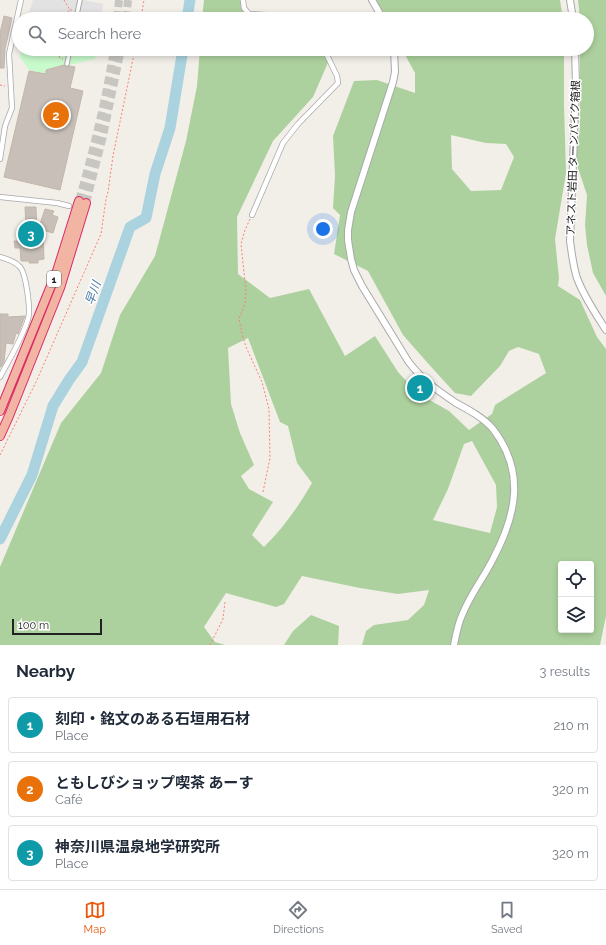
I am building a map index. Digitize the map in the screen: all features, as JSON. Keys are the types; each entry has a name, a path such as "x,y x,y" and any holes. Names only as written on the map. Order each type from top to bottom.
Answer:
{"highway":[{"name":"1","path":"0,411 57,271 83,202 62,281 0,436"},
{"name":"1","path":"0,418 11,400 42,334"},
{"name":"1","path":"0,396 23,355"}],"street":[{"path":"18,12 21,0"},
{"path":"78,12 80,0"},
{"path":"243,0 244,8 247,12"},
{"path":"372,0 379,12"},
{"path":"570,0 572,12"},
{"path":"0,159 5,126 12,108 9,54 12,40"},
{"path":"67,62 68,56"},
{"path":"252,215 283,143 292,130 338,83 327,56"},
{"path":"394,56 395,72 393,82 351,212 348,230 351,259 354,270 362,286 416,373 430,385 477,415 492,428 503,444 510,458 514,471 515,484 513,510 508,525 495,557 462,614 454,645"},
{"name":"アネスト岩田 ターンパイク箱根","path":"575,56 576,85 570,241 573,264 578,280 585,296 606,330"},
{"path":"0,197 57,203 69,206"},
{"path":"0,257 8,259 20,266 24,272 27,287 29,317 0,377"}],"path":[{"path":"64,0 70,10 78,12"},
{"path":"142,12 144,0"},
{"path":"59,56 67,62"},
{"path":"0,455 36,382 101,234 113,156 134,56"},
{"path":"252,215 245,230 241,244 246,291 245,303 239,319 246,347 262,382 269,410 270,458 263,492"},
{"path":"210,645 222,619 225,602"}],"green space":[{"path":"204,0 240,0 248,12 203,12"},
{"path":"374,0 560,0 562,12 381,12"},
{"path":"578,0 606,0 606,296 593,273 587,245 585,225 587,195 575,159 580,128 580,56 594,56 594,12 579,12"},
{"path":"96,56 95,59 69,65 67,75 66,64 46,70 46,74 29,70 20,57"},
{"path":"199,56 331,56 313,97 273,141 237,217 238,274 270,298 309,289 345,356 375,336 398,372 410,385 426,398 449,411 469,430 492,414 495,405 546,373 539,354 518,347 509,351 500,366 471,396 455,393 403,335 368,271 334,254 340,215 333,208 335,176 333,136 354,81 377,80 415,93 415,73 406,56 564,56 566,173 555,239 559,278 558,286 580,300 597,337 606,349 606,616 600,645 362,645 366,631 374,625 408,620 424,605 429,590 398,594 302,576 284,604 276,607 226,593 204,627 215,642 225,645 0,645 0,567 61,423 101,373 120,315 155,256 186,141 197,86","holes":["451,135 486,143 506,144 514,157 501,190 471,191 452,169","248,338 280,422 288,426 297,463 312,483 290,516 264,547 252,535 273,502 249,489 241,476 254,465 240,433 231,404 228,348","472,441 496,485 497,507 490,533 433,520 448,489 464,444"]},
{"path":"311,615 339,626 338,645 284,645 293,631"}],"shaded area":[{"path":"33,0 84,0 103,4 102,12 29,12"}],"building":[{"path":"4,16 12,18 5,49 4,68 0,68 0,33"},
{"path":"64,65 67,67 75,67 70,88 83,91 60,190 4,177 29,71 46,74 46,70"},
{"path":"25,207 36,207 37,233 45,209 54,211 52,215 58,217 53,233 43,230 44,259 38,260 38,263 21,261 20,248 15,248 14,241 20,241 19,227 26,227"},
{"path":"0,314 8,314 8,317 25,316 18,334 16,333 13,344 6,343 4,362 1,367 0,367"}],"waterway":[{"name":"早川","path":"188,12 190,0"},
{"name":"早川","path":"0,539 32,475 53,406 82,362 130,227 146,218 155,174 170,128 182,56"}],"tunnel":[{"path":"118,12 119,0"},
{"path":"127,12 128,0"},
{"path":"79,201 99,126 113,56"},
{"path":"86,203 103,136 120,56"}],"place":[{"name":"ともしびショップ喫茶 あーす","path":"56,115"},
{"name":"神奈川県温泉地学研究所","path":"31,234"},
{"name":"刻印・銘文のある石垣用石材","path":"420,388"}]}
